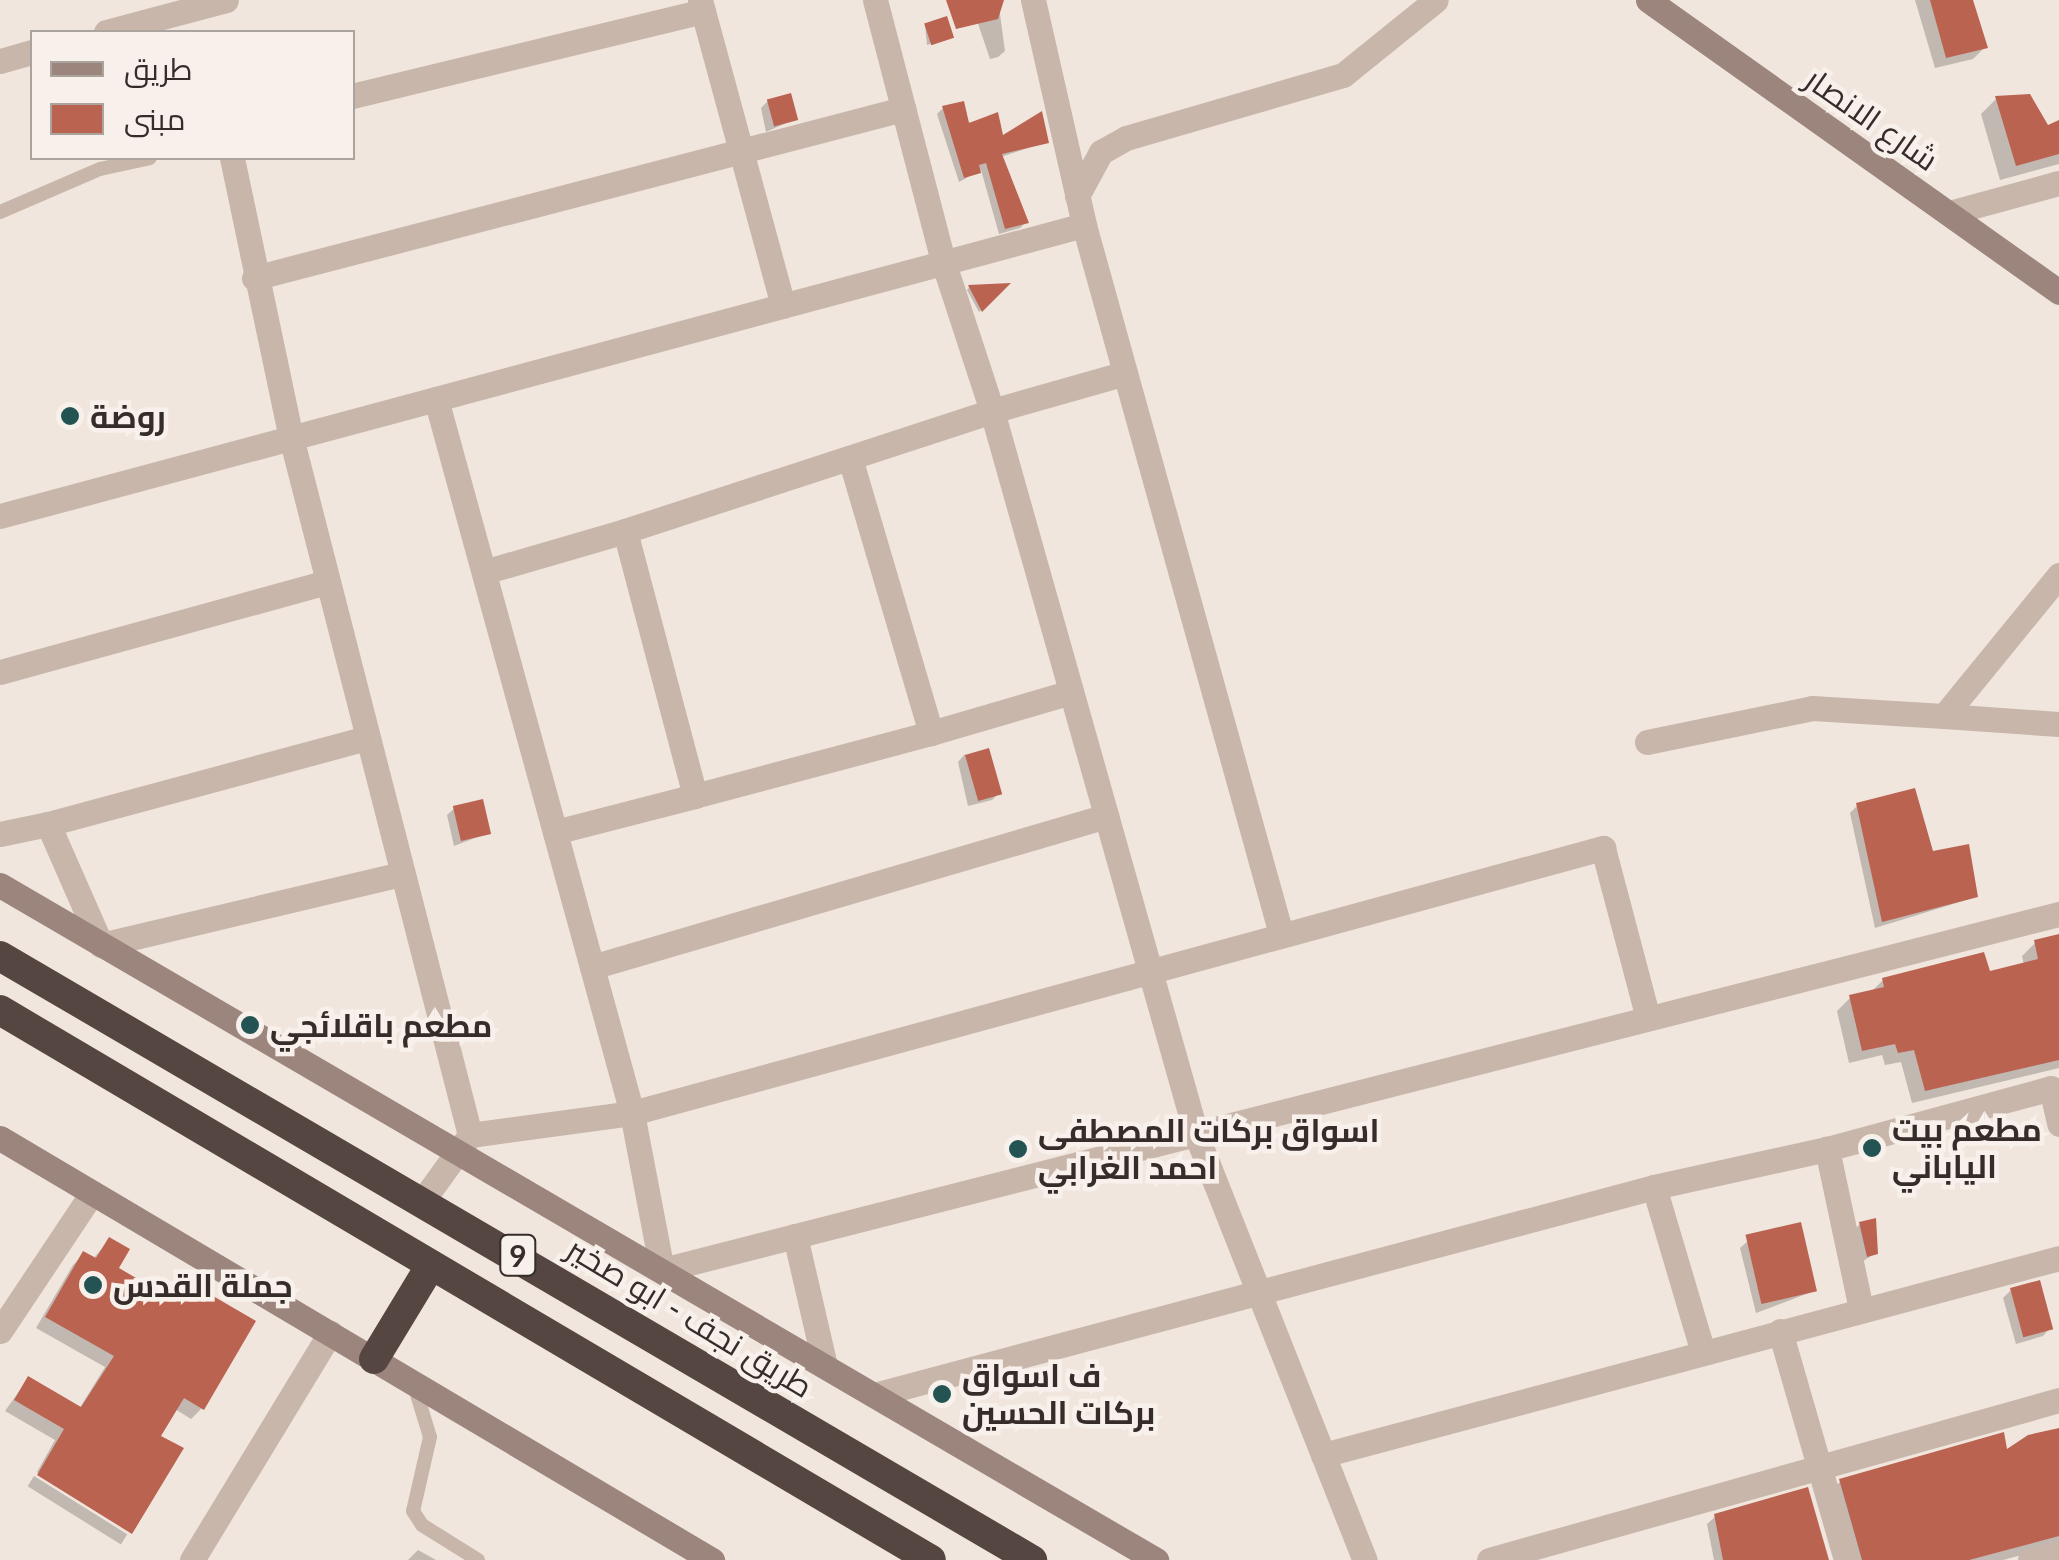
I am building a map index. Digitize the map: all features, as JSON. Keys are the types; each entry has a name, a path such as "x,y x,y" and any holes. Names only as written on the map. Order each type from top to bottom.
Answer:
{"highway":[{"name":"طريق نجف - ابو صخير","path":"0,956 424,1200 1032,1560"},
{"name":"9","path":"0,1010 931,1560"},
{"path":"374,1359 431,1265"}],"main road":[{"name":"شارع الانصار","path":"1648,0 2059,292"},
{"path":"0,885 101,945 463,1144 662,1270 1156,1560"},
{"path":"0,1138 712,1560"}],"street":[{"path":"875,0 944,264 992,411 1196,1134 1365,1560"},
{"path":"1033,0 1084,225 1281,934"},
{"path":"1077,196 1101,152 1126,138 1343,75 1436,0"},
{"path":"113,30 214,3 207,30"},
{"path":"355,95 702,6 783,306"},
{"path":"0,61 30,53"},
{"path":"254,278 743,156 904,110"},
{"path":"232,160 254,278 291,437 402,874 463,1144"},
{"path":"1949,214 2059,182"},
{"path":"0,516 1084,225"},
{"path":"484,572 625,531 992,411 1125,373"},
{"path":"436,399 632,1113 662,1270 2059,914"},
{"path":"850,458 931,733"},
{"path":"625,531 695,796"},
{"path":"1944,716 2059,574"},
{"path":"0,672 326,582"},
{"path":"555,832 1072,692"},
{"path":"1647,742 1812,708 2059,724"},
{"path":"0,834 367,738"},
{"path":"592,967 1106,816"},
{"path":"48,824 101,945 402,874"},
{"path":"424,1200 463,1144 632,1113 1603,848 1648,1018"},
{"path":"874,1395 1654,1188 1827,1149 2055,1087 2059,1124"},
{"path":"1827,1149 1861,1309"},
{"path":"1654,1188 1703,1352"},
{"path":"0,1331 92,1193"},
{"path":"796,1236 825,1366"},
{"path":"1323,1455 2059,1258"},
{"path":"1780,1331 1846,1560"},
{"path":"192,1560 330,1333"},
{"path":"1489,1560 2059,1400"},
{"path":"2030,1560 2059,1552"}],"lane":[{"path":"0,212 100,169 141,160"},
{"path":"413,1383 430,1438 414,1512 422,1525 478,1560"}],"building":[{"path":"946,0 1004,0 998,19 956,29"},
{"path":"1930,0 1973,0 1988,48 1946,58"},
{"path":"947,16 954,38 931,45 924,23"},
{"path":"791,93 798,120 774,127 767,99"},
{"path":"2030,94 2048,125 2059,120 2059,154 2016,166 1995,96"},
{"path":"964,101 969,123 998,112 1003,135 1042,111 1049,143 1002,154 1029,223 1005,229 986,163 979,165 981,173 964,178 942,106"},
{"path":"1011,283 982,312 968,285"},
{"path":"989,748 1002,794 978,801 965,755"},
{"path":"1915,788 1933,851 1969,844 1978,897 1882,922 1856,803"},
{"path":"483,799 491,834 461,841 453,806"},
{"path":"2059,934 2059,1060 1925,1091 1914,1050 1898,1053 1895,1044 1862,1051 1849,995 1884,987 1882,978 1984,952 1990,971 2038,959 2034,940"},
{"path":"1876,1218 1878,1254 1867,1257 1859,1222"},
{"path":"1801,1222 1817,1291 1761,1304 1745,1235"},
{"path":"109,1237 130,1249 119,1268 165,1295 177,1275 256,1321 204,1410 184,1398 161,1436 184,1448 132,1534 37,1475 64,1429 14,1400 28,1376 81,1407 114,1356 45,1317 83,1251 96,1258"},
{"path":"2040,1280 2053,1329 2023,1337 2010,1288"},
{"path":"2059,1428 2059,1536 1969,1560 1862,1560 1839,1479 2004,1432 2007,1449 2028,1435"},
{"path":"1808,1487 1829,1560 1723,1560 1714,1514"}],"place":[{"name":"روضة","path":"70,416"},
{"name":"مطعم باقلائجي","path":"250,1025"},
{"name":"مطعم بيت الياباني","path":"1872,1148"},
{"name":"اسواق بركات المصطفى احمد الغرابي","path":"1018,1149"},
{"name":"جملة القدس","path":"93,1285"},
{"name":"ف اسواق بركات الحسين","path":"942,1394"}]}
